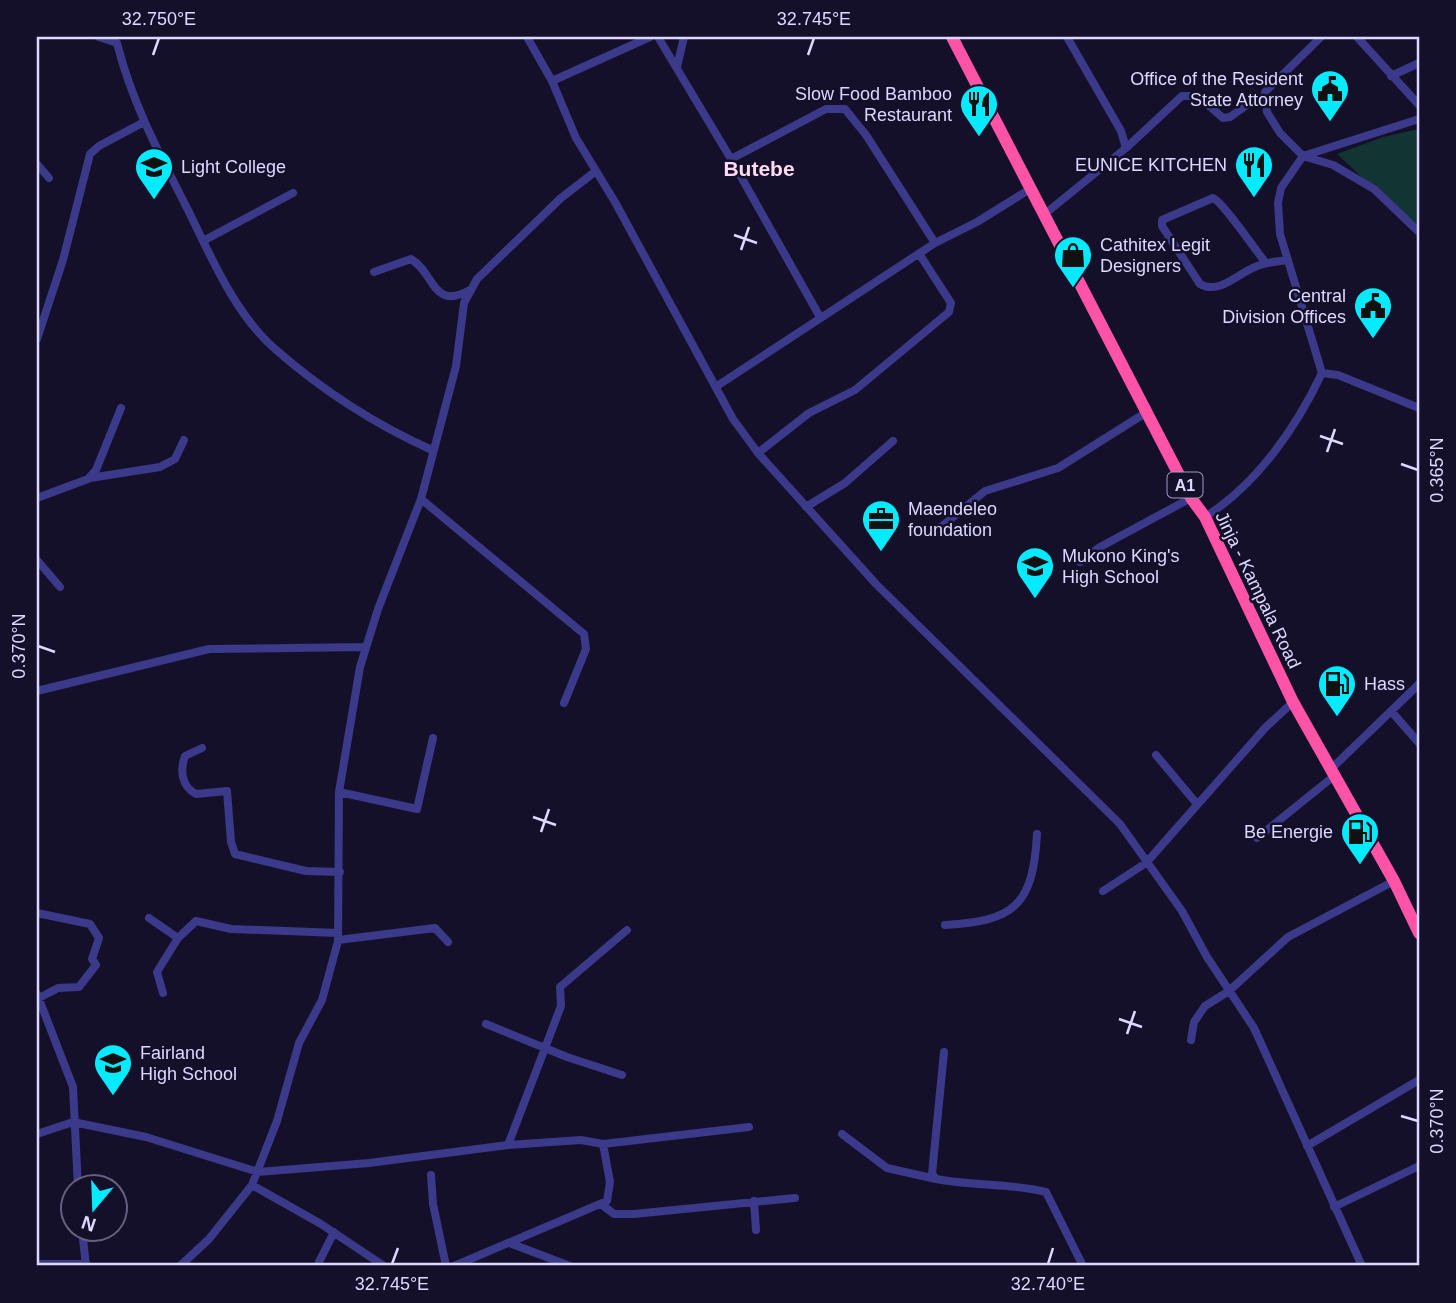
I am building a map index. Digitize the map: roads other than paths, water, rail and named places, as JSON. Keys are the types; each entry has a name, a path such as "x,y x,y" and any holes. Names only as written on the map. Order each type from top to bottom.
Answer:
{"highway":[{"name":"Jinja - Kampala Road","path":"952,37 1030,190 1046,212 1191,498 1205,517 1293,702 1394,881 1419,933"}],"street":[{"path":"99,37 117,43"},
{"path":"117,43 125,37"},
{"path":"527,37 552,81 576,138 717,386 733,419 758,453 876,584 1120,824 1182,911 1228,991 1254,1028 1362,1266"},
{"path":"552,81 650,37"},
{"path":"658,37 732,159 820,317"},
{"path":"677,67 684,37"},
{"path":"1067,37 1121,131 1126,148"},
{"path":"1321,37 1265,92 1265,103 1280,133 1303,156 1333,164 1374,189 1419,232"},
{"path":"1357,37 1419,105"},
{"path":"117,43 127,82 144,122 203,241 247,318 274,348 359,412 394,433 432,450"},
{"path":"1391,76 1419,63"},
{"path":"1046,212 1126,148 1182,96 1198,96 1223,118 1230,117 1251,102 1265,103"},
{"path":"732,159 826,109 845,109 866,135 935,243"},
{"path":"1205,517 1228,503 1282,443 1309,402 1322,373 1280,234 1278,203 1287,177 1303,156 1419,119"},
{"path":"37,339 63,260 90,154 99,146 144,122"},
{"path":"37,164 49,178"},
{"path":"180,1266 209,1239 252,1185 277,1121 299,1043 322,1000 338,936 339,792 365,647 421,499 456,366 464,303 470,290 526,230 596,171"},
{"path":"717,386 935,243 977,222 1030,190"},
{"path":"203,241 293,193"},
{"path":"1266,263 1240,232 1220,200 1213,198 1162,220 1162,226 1200,284 1208,289 1266,263 1288,260"},
{"path":"758,453 810,413 855,390 949,312 951,303 920,255"},
{"path":"373,272 411,259 440,294 453,297 470,290"},
{"path":"1322,373 1338,375 1419,408"},
{"path":"90,478 96,470 121,408"},
{"path":"941,527 985,491 1058,468 1147,412"},
{"path":"37,498 90,478 160,467 175,459 184,440"},
{"path":"806,507 845,483 893,441"},
{"path":"1080,562 1100,547 1191,498"},
{"path":"421,499 584,634 586,649 564,703"},
{"path":"37,560 60,587"},
{"path":"37,691 209,649 365,647"},
{"path":"1257,838 1332,773 1419,684"},
{"path":"1103,891 1146,863 1265,728 1293,702"},
{"path":"1391,711 1419,743"},
{"path":"339,792 417,809 433,738"},
{"path":"202,748 185,756 181,767 185,785 196,794 227,791 231,842 235,854 306,871 340,872"},
{"path":"1156,755 1197,804"},
{"path":"945,925 985,922 1021,900 1033,880 1037,834"},
{"path":"1191,1040 1194,1021 1205,1006 1228,991 1288,937 1394,881"},
{"path":"37,913 90,924 99,938 92,959 96,965 79,986 58,988 38,996 71,1078 77,1174"},
{"path":"149,918 178,938"},
{"path":"163,993 157,972 178,938 196,922 231,929 338,936 435,928 448,942"},
{"path":"508,1145 561,1006 560,987 627,930"},
{"path":"486,1024 543,1048 622,1075"},
{"path":"936,1179 932,1174 932,1156 944,1052"},
{"path":"1307,1146 1419,1080"},
{"path":"37,1134 73,1122 146,1137 258,1171 369,1163 508,1145 581,1140 603,1144 749,1127"},
{"path":"842,1134 887,1168 936,1179 1046,1192 1083,1266"},
{"path":"454,1266 512,1244 607,1201 610,1182 603,1144"},
{"path":"1334,1207 1419,1166"},
{"path":"431,1175 433,1204 446,1266"},
{"path":"252,1185 384,1266"},
{"path":"601,1204 614,1214 634,1214 795,1198"},
{"path":"754,1202 756,1230"},
{"path":"317,1266 334,1233"},
{"path":"37,1264 86,1265 84,1244"},
{"path":"512,1244 570,1266"}],"place":[{"name":"Office of the Resident State Attorney","path":"1330,123"},
{"name":"Slow Food Bamboo Restaurant","path":"979,138"},
{"name":"EUNICE KITCHEN","path":"1254,199"},
{"name":"Light College","path":"154,201"},
{"name":"Cathitex Legit Designers","path":"1073,289"},
{"name":"Central Division Offices","path":"1373,340"},
{"name":"Maendeleo foundation","path":"881,553"},
{"name":"Mukono King's High School","path":"1035,600"},
{"name":"Hass","path":"1337,718"},
{"name":"Be Energie","path":"1360,866"},
{"name":"Fairland High School","path":"113,1097"}],"district":[{"name":"Butebe","path":"759,168"}]}
